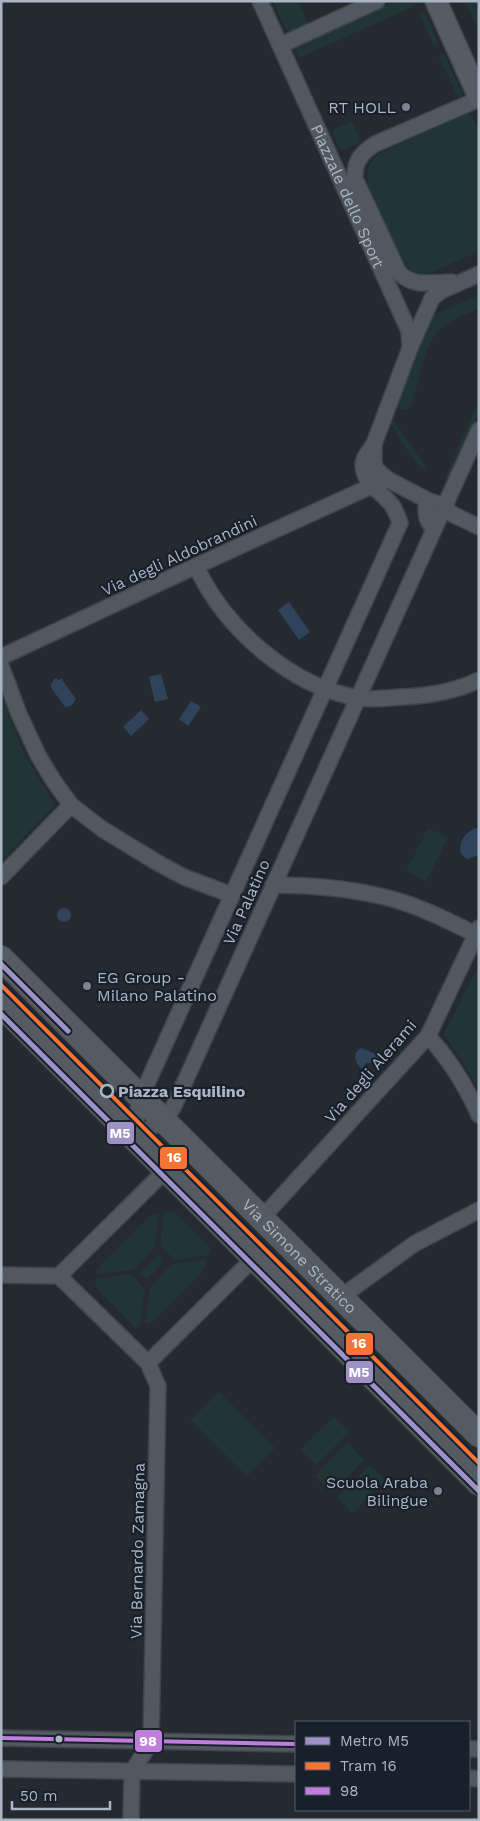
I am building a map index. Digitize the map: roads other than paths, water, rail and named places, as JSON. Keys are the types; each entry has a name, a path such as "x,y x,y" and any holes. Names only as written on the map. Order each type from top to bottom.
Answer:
{"main road":[{"name":"Via Simone Stratico","path":"1,958 479,1435"},
{"name":"Via Simone Stratico","path":"1,1005 479,1483"}],"street":[{"name":"Piazzale dello Sport","path":"260,1 409,331 410,348"},
{"path":"281,45 377,1"},
{"name":"Piazzale dello Sport","path":"436,1 479,98 375,144 361,155 355,170 355,179 399,274 405,279 418,283 463,281"},
{"name":"Piazzale dello Sport","path":"371,485 363,464 374,444 410,348 432,298 441,291 479,274"},
{"path":"444,506 479,430"},
{"name":"Piazzale dello Sport","path":"374,444 374,464 377,470 387,479 427,500 444,506 452,514 479,527"},
{"path":"371,485 387,479"},
{"name":"Via Palatino","path":"134,1138 141,1097 400,523 393,506 371,485"},
{"name":"Via degli Aldobrandini","path":"1,657 371,485"},
{"path":"427,500 425,515 428,523 434,529"},
{"name":"Via Palatino","path":"163,1120 173,1108 444,506"},
{"path":"196,566 202,580 224,612 251,642 274,660 311,682 358,698 421,696 449,691 479,680"},
{"path":"1,666 19,714 38,755 71,805 102,830 158,864 184,877 232,895"},
{"path":"1,877 71,805"},
{"path":"274,885 334,888 382,896 477,931"},
{"name":"Via degli Alerami","path":"262,1218 428,1036 477,931"},
{"path":"428,1036 458,1076 479,1115"},
{"path":"134,1138 163,1120"},
{"path":"59,1276 166,1170"},
{"path":"341,1297 414,1244 479,1210"},
{"path":"1,1275 59,1276 148,1363 254,1258"},
{"name":"Via Bernardo Zamagna","path":"148,1363 158,1386 152,1742"},
{"path":"1,1738 295,1744"},
{"path":"131,1820 132,1772 152,1742"},
{"path":"1,1769 295,1774"}],"water":[{"path":"289,602 310,632 299,640 278,610"},
{"path":"161,674 168,699 155,702 149,677"},
{"path":"55,678 59,680 61,678 76,699 71,706 65,707 50,686"},
{"path":"191,701 201,707 188,726 179,719"},
{"path":"141,710 149,719 131,736 123,727"},
{"path":"476,828 479,829 479,855 467,859 461,854 460,850 463,838"},
{"path":"61,908 67,908 71,915 67,922 61,922 57,918 57,912"},
{"path":"361,1048 381,1056 378,1063 366,1063 362,1069 355,1059 356,1052"}],"metro line":[{"name":"M5","path":"1,964 68,1031"},
{"name":"M5","path":"1,1014 479,1491"}],"tram line":[{"name":"16","path":"1,985 479,1463"}],"place":[{"name":"RT HOLL","path":"406,107"},
{"name":"EG Group - Milano Palatino","path":"87,986"},
{"name":"Piazza Esquilino","path":"107,1091"},
{"name":"Scuola Araba Bilingue","path":"438,1491"}]}
